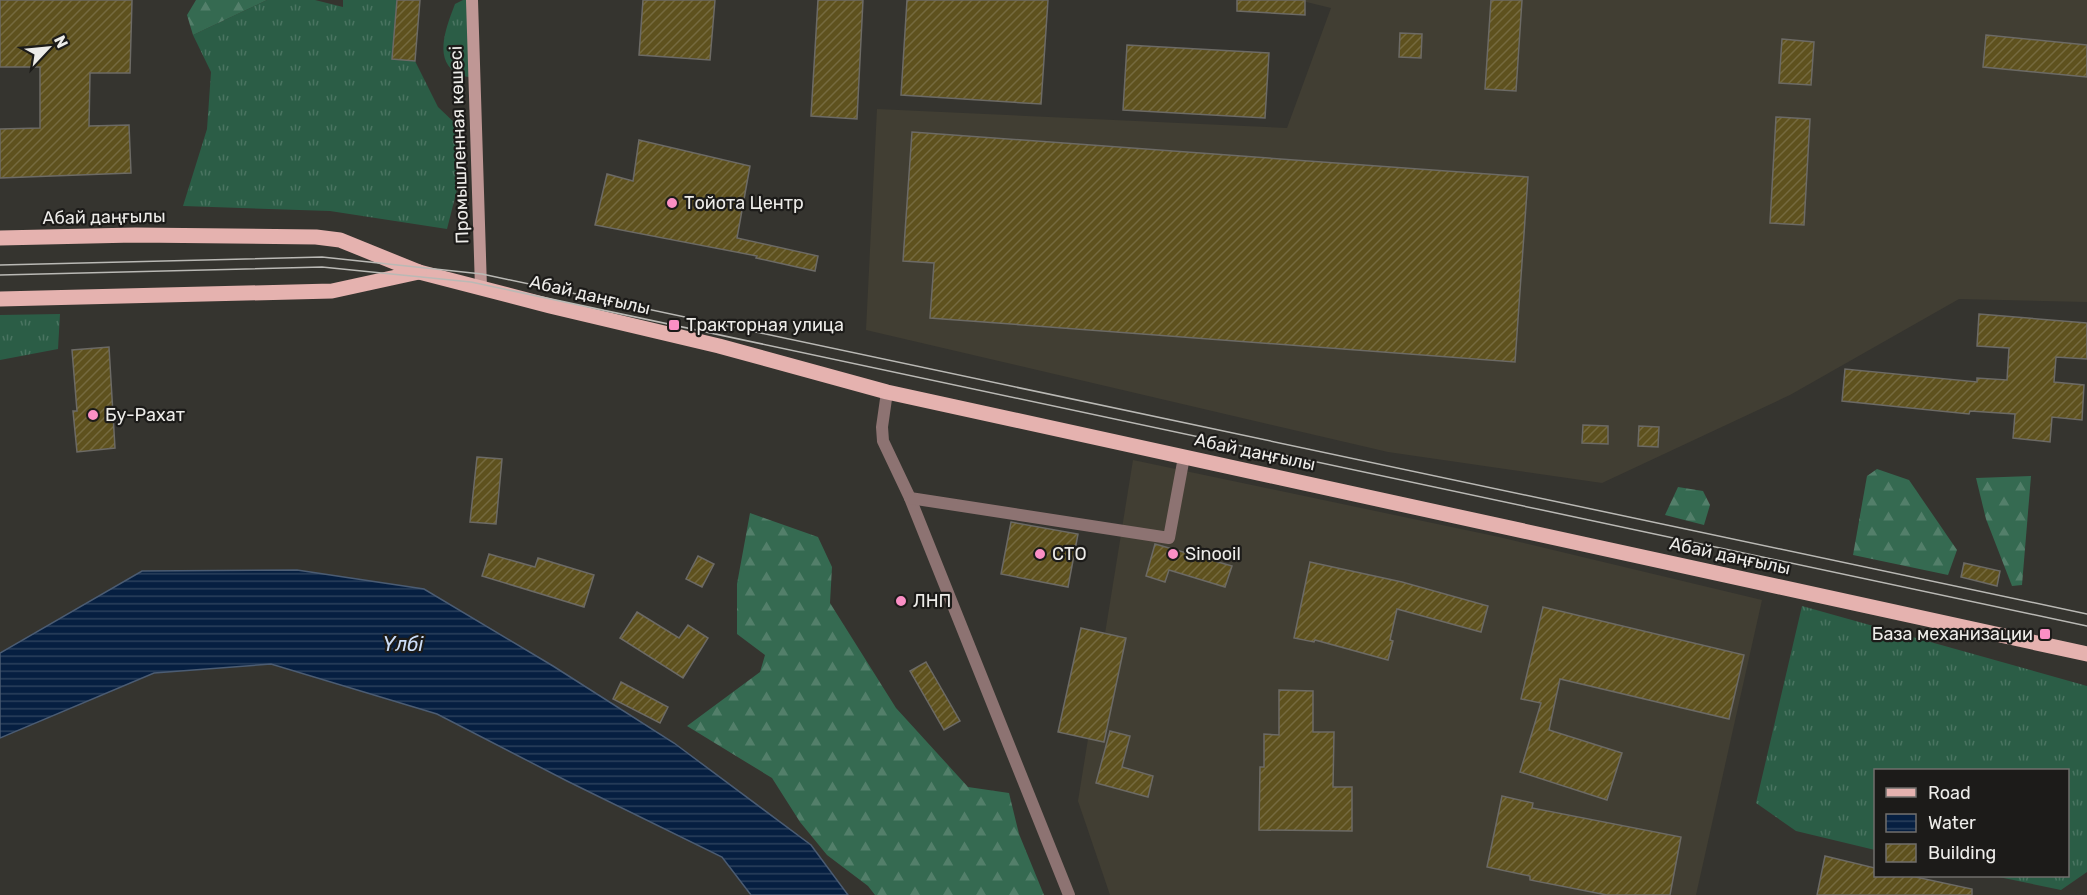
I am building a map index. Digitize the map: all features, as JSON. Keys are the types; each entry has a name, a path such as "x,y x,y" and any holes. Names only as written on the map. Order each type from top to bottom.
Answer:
{"main road":[{"name":"Промышленная көшесі","path":"472,0 482,288"},
{"name":"Абай даңғылы","path":"0,238 135,235 316,237 340,240 419,272 719,346 887,392 2087,654"},
{"name":"Абай даңғылы","path":"0,299 332,291 419,272"}],"street":[{"path":"887,392 882,427 883,441 910,498 1070,895"},
{"path":"910,498 1169,538 1184,457"}],"shaded area":[{"path":"1298,0 2087,0 2087,302 1959,299 1790,395 1602,483 1388,452 866,330 877,109 1287,128 1331,8"},
{"path":"1133,460 1499,537 1762,600 1696,895 1110,895 1078,801"}],"green space":[{"path":"196,0 267,0 193,35 187,15"},
{"path":"267,0 315,0 343,7 343,0 397,0 392,58 415,61 438,107 459,127 466,154 447,229 330,211 183,206 207,129 211,72 193,35"},
{"path":"463,0 472,0 474,78 455,72 448,66 443,49 446,30 455,4"},
{"path":"60,314 58,349 0,360 0,315"},
{"path":"1877,469 1909,480 1957,550 1948,575 1853,555 1867,476"},
{"path":"2031,476 2022,585 2012,586 1986,519 1976,478"},
{"path":"1678,487 1703,491 1710,505 1704,525 1665,515"},
{"path":"750,513 818,537 832,567 830,603 896,708 968,787 1009,793 1019,834 1044,895 875,895 868,886 827,855 800,822 772,778 687,726 760,672 765,655 737,634 737,584"},
{"path":"1802,606 2087,686 2087,872 2061,890 1999,877 2069,877 2069,769 1874,769 1874,850 1796,831 1756,803"}],"water":[{"name":"Үлбі","path":"297,570 424,589 553,666 674,743 811,845 848,895 751,895 722,857 437,714 271,664 154,673 0,738 0,653 142,571"}],"building":[{"path":"0,0 132,0 130,73 90,73 89,126 129,125 131,173 0,178 0,129 40,128 40,67 0,67"},
{"path":"397,0 420,0 415,61 392,59"},
{"path":"643,0 715,0 710,60 639,55"},
{"path":"818,0 863,0 857,119 811,116"},
{"path":"907,0 1048,0 1041,104 901,95"},
{"path":"1237,0 1305,0 1305,15 1237,11"},
{"path":"1491,0 1522,0 1516,91 1485,89"},
{"path":"1400,33 1422,34 1421,58 1399,57"},
{"path":"1986,35 2087,45 2087,77 1983,67"},
{"path":"1782,39 1814,42 1811,85 1779,83"},
{"path":"1127,45 1269,53 1265,118 1123,110"},
{"path":"1776,117 1810,119 1804,225 1770,223"},
{"path":"912,132 1528,177 1515,362 930,318 934,263 903,261"},
{"name":"Тойота Центр","path":"639,140 750,166 737,238 818,256 815,271 756,258 757,256 595,225 607,174 633,181"},
{"path":"1979,314 2087,323 2087,359 2056,357 2054,382 2084,385 2082,420 2052,417 2050,442 2013,438 2015,414 1970,411 1969,414 1842,401 1845,369 1977,382 1977,378 2007,380 2009,348 1977,346"},
{"path":"109,347 115,448 77,452 73,411 77,411 72,350"},
{"path":"1583,425 1608,426 1608,444 1582,443"},
{"path":"1639,426 1659,427 1658,447 1638,446"},
{"path":"477,457 502,459 496,524 470,522"},
{"name":"СТО","path":"1011,522 1078,534 1068,587 1001,574"},
{"name":"Sinooil","path":"1155,544 1232,566 1225,587 1169,570 1165,582 1146,576"},
{"path":"489,554 535,567 538,558 594,575 584,607 482,576"},
{"path":"698,556 714,564 702,587 686,579"},
{"path":"1310,562 1402,582 1488,606 1481,632 1397,609 1388,660 1315,640 1314,642 1294,638"},
{"path":"1964,563 2000,571 1997,586 1961,577"},
{"path":"1543,607 1744,655 1729,719 1560,679 1549,730 1622,753 1607,800 1520,772 1541,703 1521,699"},
{"path":"637,612 679,638 688,625 708,638 683,678 620,638"},
{"path":"1081,628 1126,638 1104,742 1058,732"},
{"path":"926,662 960,721 944,730 910,671"},
{"path":"621,682 668,707 660,723 613,699"},
{"path":"1279,690 1313,691 1313,732 1334,732 1333,787 1352,787 1352,831 1259,830 1260,767 1264,767 1264,734 1279,735"},
{"path":"1110,731 1130,736 1122,767 1153,776 1148,797 1096,783"},
{"path":"1502,796 1533,803 1532,808 1681,837 1670,895 1607,895 1530,880 1530,876 1487,867"},
{"path":"1825,856 1874,868 1874,877 1916,877 1972,889 1972,895 1817,895"}],"tram line":[{"path":"0,265 322,257 482,274 2087,614"},
{"path":"0,275 322,267 471,282 2087,626"}],"place":[{"name":"Тойота Центр","path":"672,203"},
{"name":"Тракторная улица","path":"674,325"},
{"name":"Бу-Рахат","path":"93,415"},
{"name":"СТО","path":"1040,554"},
{"name":"Sinooil","path":"1173,554"},
{"name":"ЛНП","path":"901,601"},
{"name":"База механизации","path":"2045,634"}]}
